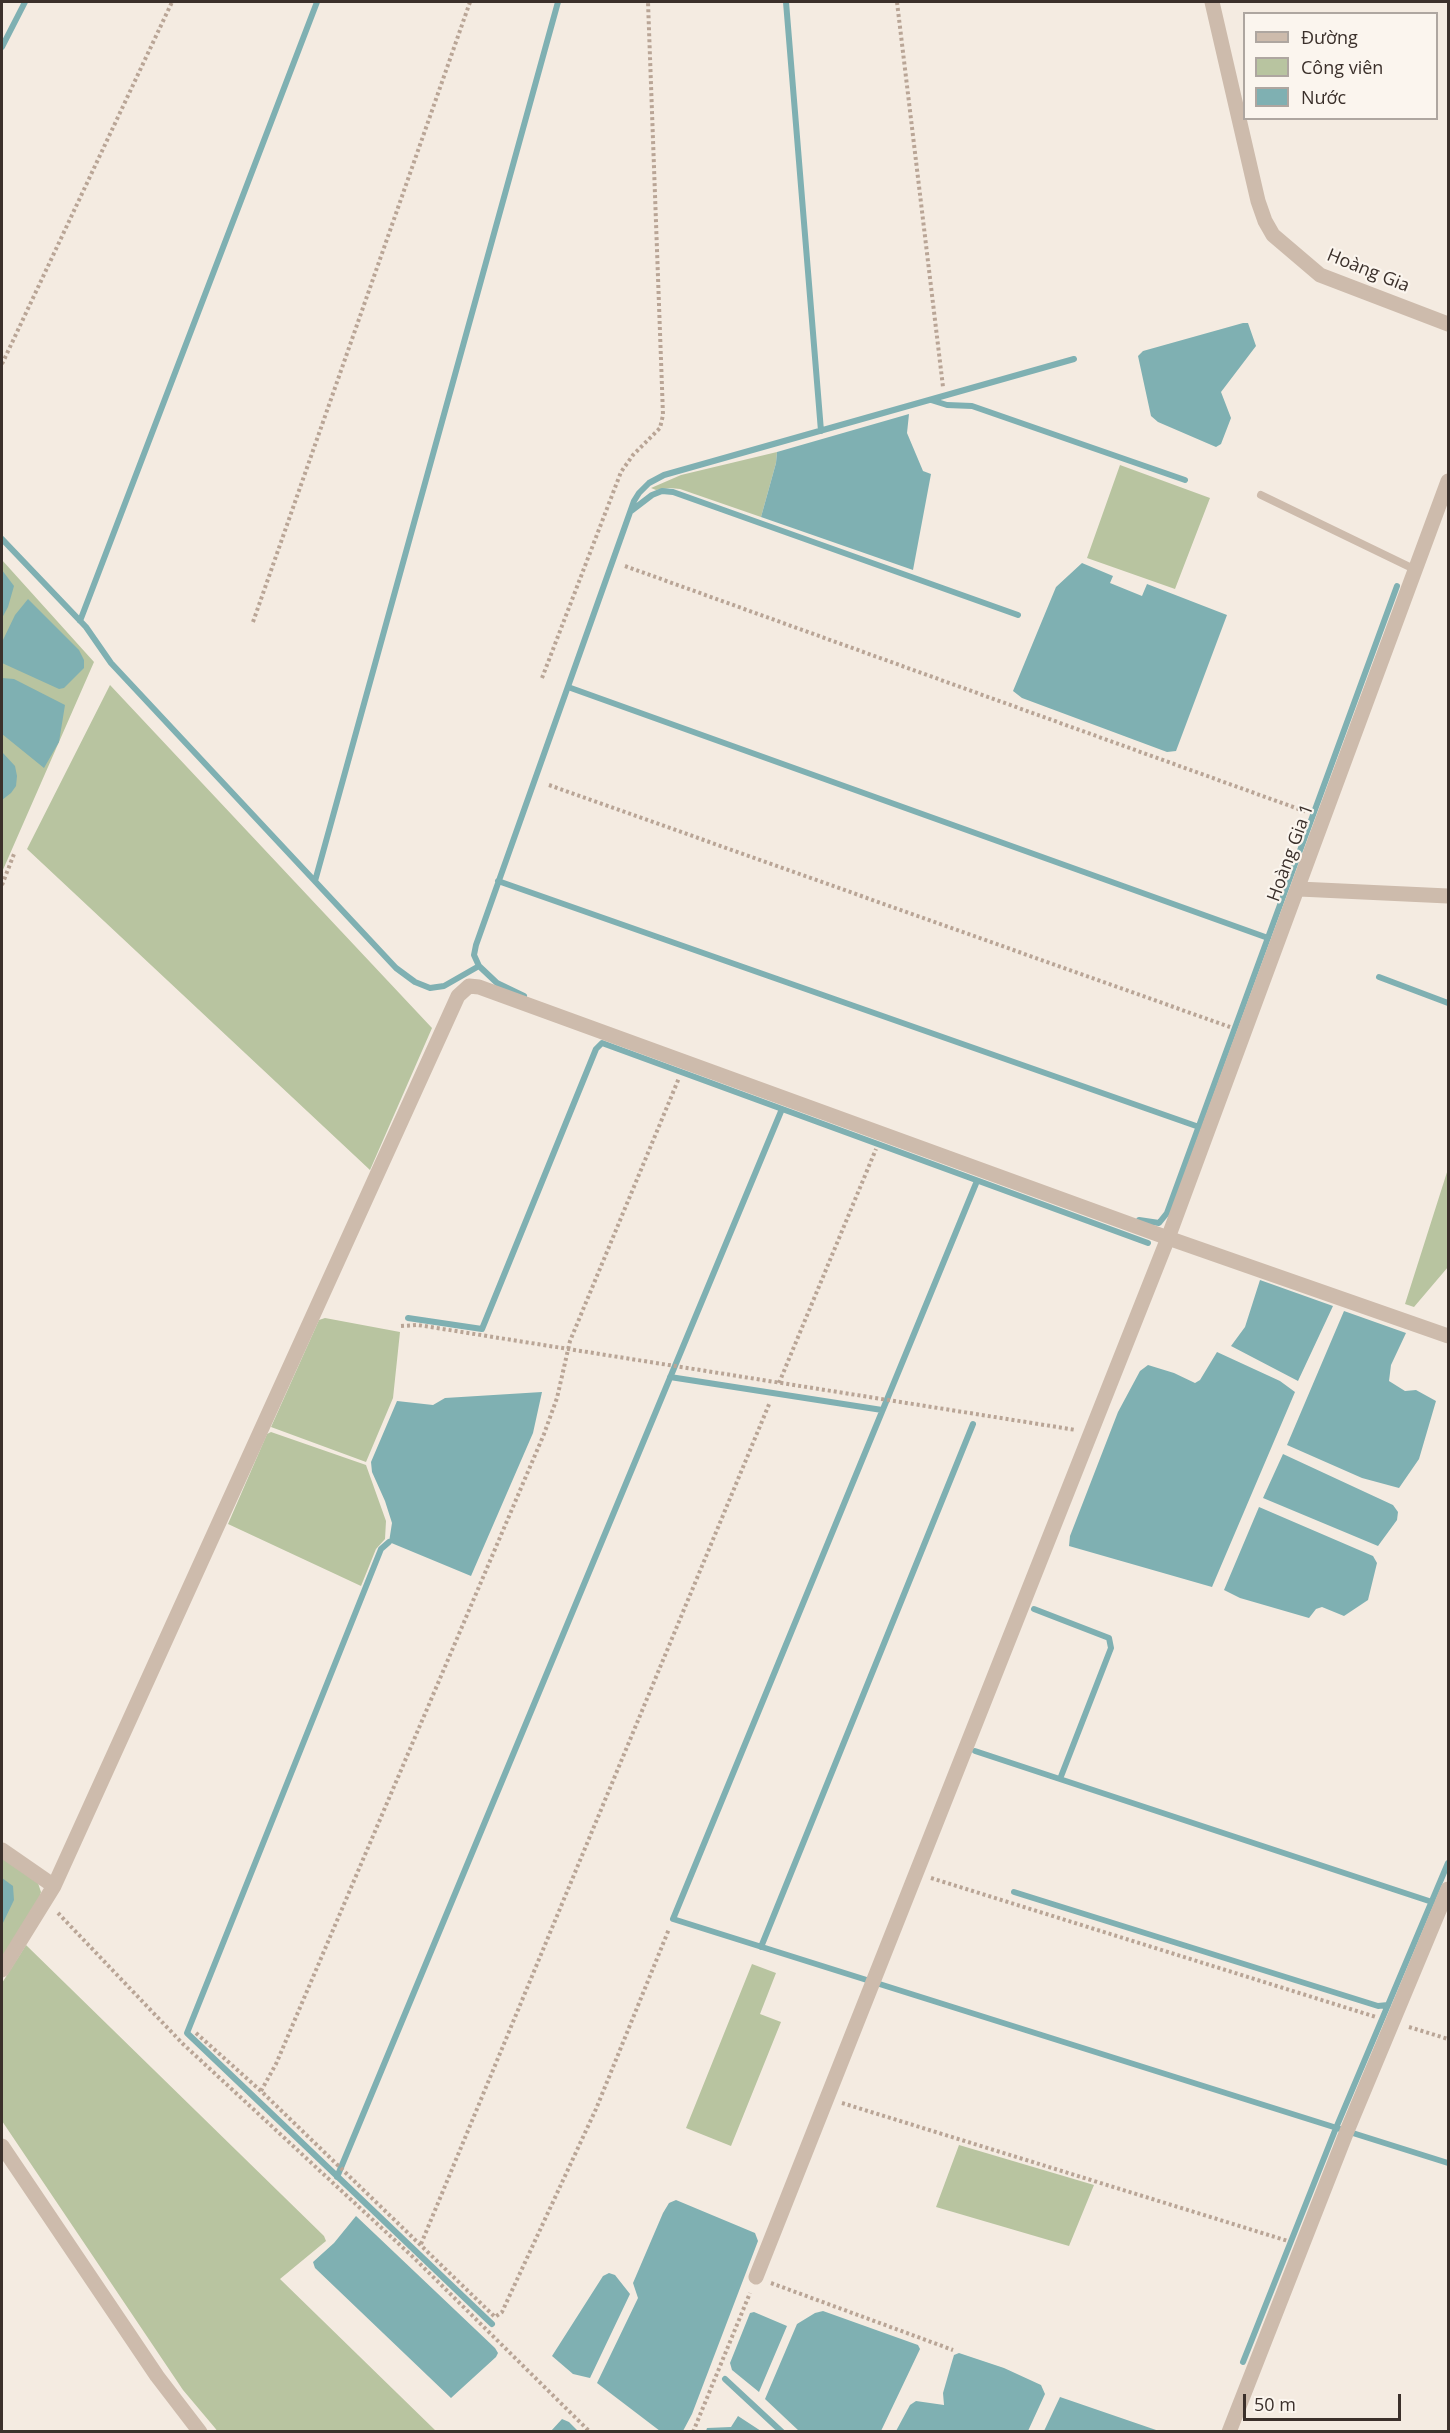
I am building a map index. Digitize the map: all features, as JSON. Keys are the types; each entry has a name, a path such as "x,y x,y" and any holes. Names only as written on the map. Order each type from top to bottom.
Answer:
{"street":[{"name":"Hoàng Gia","path":"1212,2 1258,201 1273,235 1320,275 1449,324"},
{"name":"Hoàng Gia 1","path":"756,2277 1168,1238 1449,481"},
{"path":"1299,889 1449,896"},
{"path":"2,1970 54,1886 458,996 469,986 478,987 1168,1238 1449,1336"},
{"path":"2,1850 54,1886"},
{"path":"1229,2432 1347,2131 1449,1889"},
{"path":"2,2146 157,2376 200,2432"}],"lane":[{"path":"1261,495 1416,570"}],"path":[{"path":"2,364 172,2"},
{"path":"253,622 470,2"},
{"path":"542,678 621,472 633,455 660,428 663,415 648,2"},
{"path":"897,2 943,387"},
{"path":"625,566 1324,819"},
{"path":"549,785 1245,1032"},
{"path":"2,885 14,854"},
{"path":"261,2091 276,2064 544,1434 557,1398 568,1349 686,1062"},
{"path":"779,1383 882,1134"},
{"path":"401,1326 418,1325 1091,1433"},
{"path":"421,2244 770,1402"},
{"path":"916,1874 1449,2039"},
{"path":"46,1901 183,2044 414,2258 590,2432"},
{"path":"196,2033 261,2091 495,2317 501,2312 596,2109 669,1929"},
{"path":"827,2098 1302,2245"},
{"path":"693,2432 756,2277 953,2350"}],"green space":[{"path":"777,452 761,517 680,489 656,490 651,488 681,475"},
{"path":"1120,465 1210,498 1175,589 1087,558"},
{"path":"2,560 94,662 2,872"},
{"path":"110,685 432,1028 370,1170 27,849"},
{"path":"1448,1169 1448,1267 1414,1307 1405,1304"},
{"path":"325,1318 400,1332 393,1398 366,1462 271,1427 319,1320"},
{"path":"271,1432 366,1465 386,1521 385,1539 376,1549 361,1586 228,1524 267,1434"},
{"path":"2,1858 38,1883 41,1892 36,1909 2,1959"},
{"path":"26,1945 324,2236 326,2241 280,2279 436,2431 218,2432 183,2390 2,2121 2,1983"},
{"path":"752,1964 776,1973 760,2014 781,2022 731,2146 686,2128"},
{"path":"959,2145 1094,2185 1069,2246 936,2207"}],"water":[{"path":"1248,323 1256,346 1221,392 1231,418 1221,444 1216,447 1158,422 1151,416 1138,356 1143,351"},
{"path":"909,414 907,433 923,471 931,474 913,570 761,517 777,452"},
{"path":"1082,563 1113,576 1110,583 1142,596 1147,584 1227,615 1176,751 1167,752 1022,698 1013,691 1056,587"},
{"path":"2,570 14,586 2,618"},
{"path":"28,599 79,650 84,660 84,668 64,688 59,689 2,663 2,642 15,615"},
{"path":"2,678 14,679 65,705 59,742 44,768 2,734"},
{"path":"2,752 15,766 17,776 16,786 2,800"},
{"path":"1260,1280 1333,1306 1298,1381 1231,1346 1245,1327"},
{"path":"1344,1311 1406,1333 1391,1365 1389,1381 1405,1391 1416,1390 1436,1401 1419,1459 1399,1488 1362,1478 1287,1445"},
{"path":"1217,1352 1280,1381 1295,1392 1212,1587 1069,1546 1070,1536 1118,1412 1140,1371 1148,1365 1174,1373 1195,1383 1200,1380"},
{"path":"542,1392 533,1433 471,1576 389,1542 392,1523 372,1472 371,1462 397,1401 433,1405 445,1398"},
{"path":"1283,1454 1393,1505 1398,1512 1397,1520 1378,1546 1263,1498"},
{"path":"1259,1507 1373,1556 1377,1563 1368,1600 1344,1616 1322,1607 1316,1609 1309,1618 1240,1598 1224,1590"},
{"path":"2,1878 13,1886 14,1900 2,1925"},
{"path":"676,2200 755,2233 758,2241 692,2414 683,2431 660,2431 597,2383 638,2298 633,2283 663,2213 669,2203"},
{"path":"356,2216 498,2353 451,2398 315,2268 313,2262 334,2243"},
{"path":"609,2273 615,2275 630,2294 590,2378 573,2374 552,2356 603,2276"},
{"path":"823,2311 918,2345 920,2349 881,2431 799,2431 765,2399 797,2324"},
{"path":"754,2312 787,2326 759,2392 732,2370 730,2363 750,2313"},
{"path":"959,2353 1004,2368 1041,2385 1045,2394 1028,2431 896,2431 910,2405 916,2401 944,2405 943,2393 951,2365 954,2355"},
{"path":"1060,2397 1159,2431 1044,2431"},
{"path":"738,2416 761,2431 706,2431 707,2428 731,2427"},
{"path":"562,2419 569,2422 578,2431 551,2431"}],"waterway":[{"path":"2,47 25,2"},
{"path":"80,621 317,2"},
{"path":"315,881 558,2"},
{"path":"786,2 821,431"},
{"path":"524,996 497,983 479,966 474,955 476,945 634,501 639,493 649,483 664,475 1074,359"},
{"path":"931,400 947,405 972,406 1185,480"},
{"path":"631,511 652,495 662,491 673,492 1018,615"},
{"path":"2,539 86,627 111,663 396,968 415,982 430,988 444,986 479,966"},
{"path":"1139,1220 1159,1223 1167,1213 1397,586"},
{"path":"568,687 1268,938"},
{"path":"498,881 1199,1127"},
{"path":"1379,977 1448,1003"},
{"path":"408,1318 482,1329 596,1049 602,1043 1148,1243"},
{"path":"337,2177 782,1109"},
{"path":"977,1181 673,1919 1448,2163"},
{"path":"670,1377 882,1410"},
{"path":"761,1947 973,1424"},
{"path":"389,1542 381,1549 187,2033 492,2324"},
{"path":"1034,1609 1109,1638 1111,1648 1060,1779"},
{"path":"975,1751 1432,1902"},
{"path":"1243,2362 1336,2128 1448,1863"},
{"path":"1014,1892 1378,2006 1388,2005"},
{"path":"725,2379 782,2432"}]}
